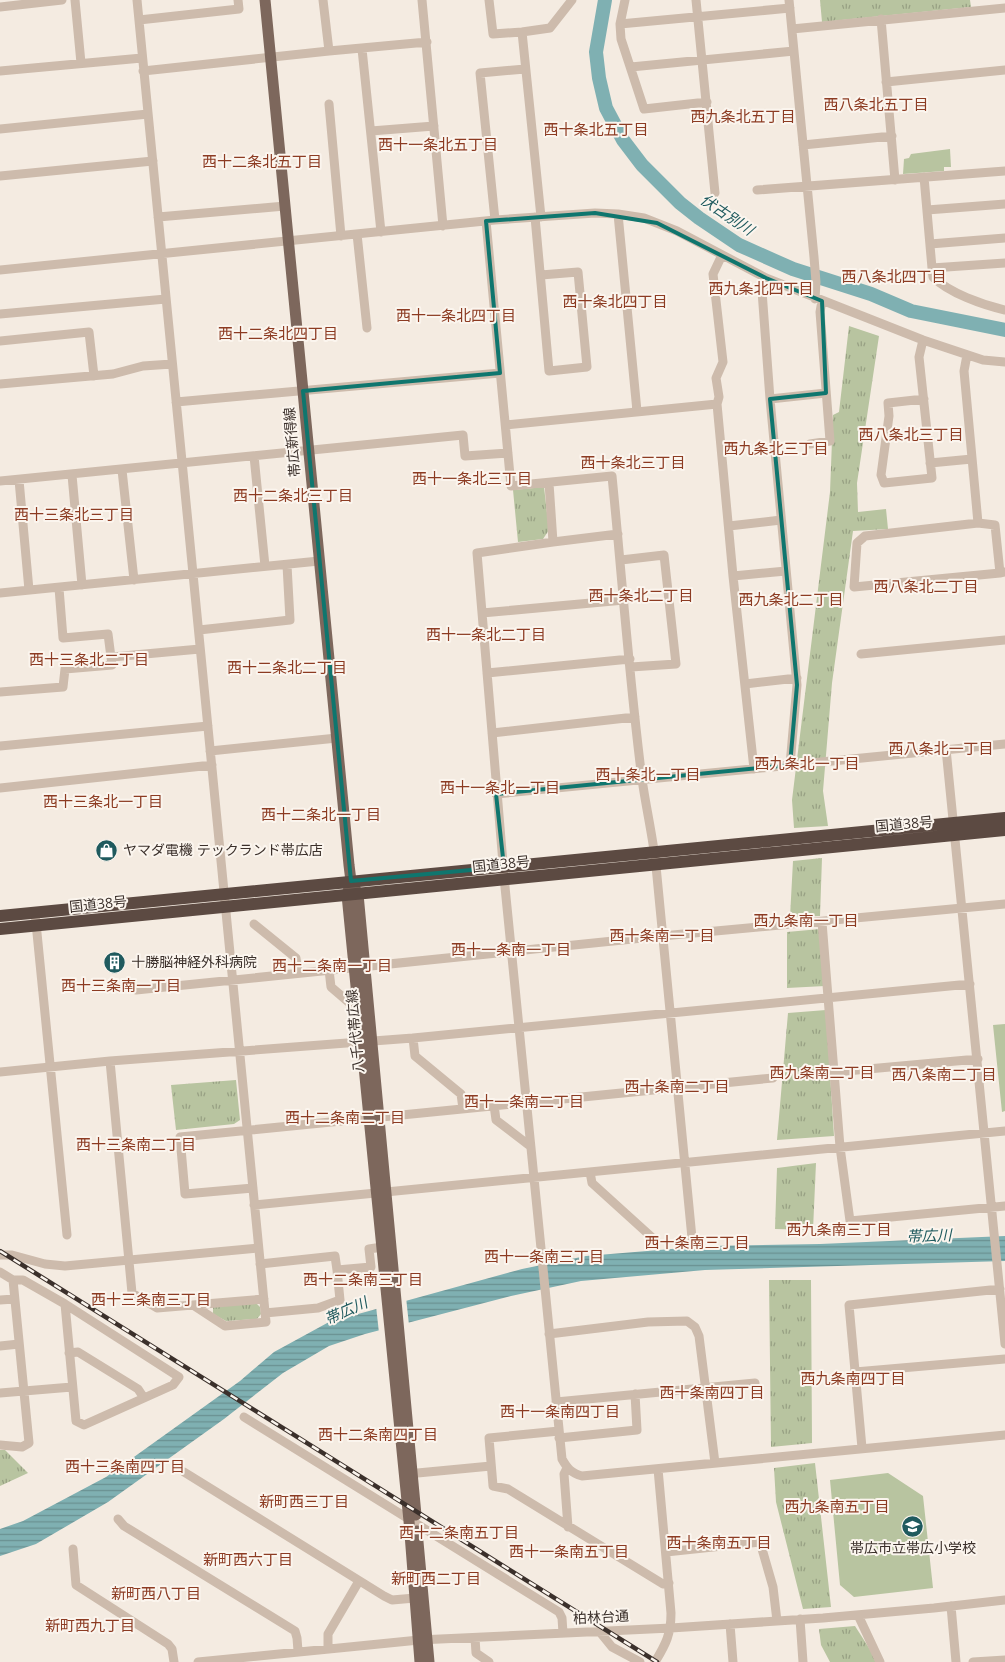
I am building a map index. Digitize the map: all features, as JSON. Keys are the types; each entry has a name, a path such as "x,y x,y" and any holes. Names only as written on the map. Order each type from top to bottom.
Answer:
{"highway":[{"name":"国道38号","path":"955,829 1005,818"},
{"name":"国道38号","path":"0,929 36,919 224,901 352,895 504,873 655,858 955,829 1005,830"},
{"name":"国道38号","path":"224,901 351,881 504,873"},
{"name":"国道38号","path":"0,916 36,919"}],"main road":[{"name":"帯広新得線","path":"265,0 351,881"},
{"name":"八千代帯広線","path":"351,881 413,1522 423,1640 420,1662"},
{"name":"八千代帯広線","path":"359,967 359,1011 367,1041"},
{"name":"八千代帯広線","path":"381,1193 382,1247 391,1298"},
{"name":"八千代帯広線","path":"413,1522 415,1598 429,1662"}],"street":[{"path":"0,7 62,0"},
{"path":"75,0 81,63"},
{"path":"137,0 266,1322 225,1326 193,1305"},
{"path":"139,20 239,9 238,0"},
{"path":"323,0 329,51"},
{"path":"422,0 443,226"},
{"path":"489,0 493,34 550,28 572,0"},
{"path":"625,0 620,24 621,39 644,110 707,102"},
{"path":"696,0 716,193"},
{"path":"620,24 698,18 790,4 802,145 819,300 830,442 810,444"},
{"path":"792,29 1005,8"},
{"path":"881,19 895,180"},
{"path":"522,32 538,217 540,275 549,371 586,367 578,272 540,275"},
{"path":"143,71 427,42"},
{"path":"362,49 381,232"},
{"path":"631,67 794,51"},
{"path":"0,71 142,58"},
{"path":"525,68 480,73 500,372 511,486 612,476 642,780 655,858 679,1088 692,1238"},
{"path":"886,82 1005,70"},
{"path":"330,104 341,236"},
{"path":"0,129 148,114"},
{"path":"371,131 434,126"},
{"path":"802,145 892,136"},
{"path":"0,176 152,161"},
{"path":"757,190 1005,171"},
{"path":"924,177 933,277 941,285 990,307 1005,310"},
{"path":"927,210 1005,204"},
{"path":"158,217 285,206"},
{"path":"0,270 491,221 595,213 618,214 657,223 677,231 766,278 922,340 982,360 1005,362"},
{"path":"618,214 637,411"},
{"path":"357,234 367,328"},
{"path":"930,244 1005,238"},
{"path":"722,255 713,274 723,362 716,378 719,397 717,404 754,768"},
{"path":"932,268 1005,263"},
{"path":"766,278 762,290 770,399 797,678 790,765"},
{"path":"0,314 166,299"},
{"path":"0,341 89,332 94,376"},
{"path":"922,340 919,357 924,399 932,478 884,483 881,475 889,416 888,402 924,399"},
{"path":"967,355 964,371 978,524"},
{"path":"0,384 114,374 143,366 172,364"},
{"path":"176,402 500,372"},
{"path":"770,399 826,393"},
{"path":"506,425 717,404"},
{"path":"0,481 463,435 465,456 508,453"},
{"path":"254,456 264,566"},
{"path":"930,463 972,459"},
{"path":"122,470 134,580"},
{"path":"72,475 82,585"},
{"path":"19,480 29,590"},
{"path":"549,483 553,542"},
{"path":"729,526 781,520"},
{"path":"978,524 995,525 1002,572 854,587 858,543 865,536 978,524"},
{"path":"618,534 477,553 496,794 562,1460 573,1473 582,1476 1005,1435"},
{"path":"487,673 630,663 676,664 664,555 621,560"},
{"path":"0,593 319,561"},
{"path":"198,630 290,620 287,565"},
{"path":"734,576 786,571"},
{"path":"0,692 63,686 66,669 112,665 108,634 64,638 59,588"},
{"path":"482,613 624,600"},
{"path":"861,654 1005,640"},
{"path":"112,657 200,649"},
{"path":"745,684 797,678"},
{"path":"492,733 635,717"},
{"path":"0,746 208,726"},
{"path":"210,751 337,738"},
{"path":"496,794 1005,744"},
{"path":"946,750 1005,1344"},
{"path":"0,788 212,765"},
{"path":"136,990 662,936 1005,904"},
{"path":"36,919 67,1235"},
{"path":"822,922 840,1147 850,1221 1005,1206"},
{"path":"254,924 296,958 298,973"},
{"path":"329,970 332,987 359,1011"},
{"path":"0,1072 49,1066 412,1038 970,984"},
{"path":"412,1038 415,1056 461,1094 463,1109"},
{"path":"835,1072 978,1059"},
{"path":"110,1061 132,1293 157,1308 264,1299"},
{"path":"253,1188 186,1194 180,1137 773,1078"},
{"path":"494,1105 496,1120 530,1146"},
{"path":"254,1205 1005,1131"},
{"path":"590,1172 592,1183 656,1241"},
{"path":"337,1270 371,1267 369,1249 382,1247"},
{"path":"0,1255 12,1255 45,1264 65,1266 258,1248"},
{"path":"260,1264 335,1256 337,1270 340,1300 318,1308 265,1313"},
{"path":"0,1272 13,1280 23,1280 65,1304 179,1377 173,1385 84,1424 76,1421 65,1304"},
{"path":"0,1445 22,1447 29,1443 13,1280"},
{"path":"862,1448 850,1305 1000,1289"},
{"path":"0,1300 14,1299"},
{"path":"549,1334 648,1322 687,1321 695,1327 699,1336 715,1464"},
{"path":"0,1346 19,1344"},
{"path":"69,1353 78,1352 138,1389 144,1398"},
{"path":"855,1372 1005,1359"},
{"path":"556,1402 755,1383"},
{"path":"0,1393 72,1387"},
{"path":"635,1394 637,1430 489,1438 493,1486 508,1489 663,1584 669,1583"},
{"path":"244,1417 559,1612 562,1618 563,1633"},
{"path":"408,1474 491,1466"},
{"path":"567,1468 564,1474 568,1527"},
{"path":"655,1662 667,1641 671,1628 669,1583 658,1468"},
{"path":"184,1472 392,1600 415,1598"},
{"path":"118,1519 124,1526 294,1631 297,1638 298,1651"},
{"path":"666,1552 760,1542 773,1587 777,1621"},
{"path":"73,1549 76,1586 168,1644 172,1649 174,1662"},
{"path":"328,1648 328,1634 359,1581"},
{"name":"柏林台通","path":"198,1662 423,1640 800,1620 1005,1600"},
{"path":"950,1606 956,1662"},
{"path":"858,1615 880,1662"},
{"path":"800,1620 804,1662"},
{"path":"730,1624 733,1662"},
{"path":"599,1631 612,1647 640,1662"},
{"path":"474,1638 476,1654 489,1662"},
{"path":"973,1662 1005,1660"}],"highlighted area":[{"path":"595,213 657,223 766,278 822,301 826,393 770,399 797,685 790,765 496,794 504,867 351,881 303,391 500,373 486,221"}],"green space":[{"path":"820,0 970,0 971,7 822,22"},
{"path":"950,149 951,167 944,167 944,171 903,174 904,159 909,158 911,154"},
{"path":"849,326 879,336 857,483 858,512 886,509 888,529 853,531 832,683 823,791 828,826 794,828 792,800 830,492 833,415 839,412"},
{"path":"544,487 549,530 543,539 518,542 513,490"},
{"path":"822,858 820,916 790,917 793,861"},
{"path":"820,929 825,986 787,988 787,932"},
{"path":"826,1010 834,1136 777,1140 788,1013"},
{"path":"1005,1024 1005,1111 1002,1112 993,1025"},
{"path":"236,1080 240,1120 234,1124 176,1130 171,1085"},
{"path":"816,1163 813,1230 775,1229 777,1168"},
{"path":"769,1280 811,1280 812,1443 771,1447"},
{"path":"256,1303 260,1307 261,1314 257,1319 226,1321 213,1314 213,1307"},
{"path":"0,1450 5,1450 28,1473 0,1486"},
{"path":"815,1463 831,1607 803,1609 776,1502 774,1468"},
{"path":"888,1473 923,1496 933,1588 854,1597 840,1585 830,1480"},
{"path":"855,1626 878,1662 830,1662 821,1645 819,1629"}],"water":[{"path":"1005,1236 1005,1261 705,1270 581,1281 511,1296 365,1334 329,1346 283,1373 224,1419 108,1502 36,1544 0,1556 0,1529 23,1521 106,1477 240,1381 274,1352 329,1322 522,1269 586,1256 708,1246 820,1244"}],"pier":[{"path":"406,1297 409,1325 379,1333 376,1306"}],"waterway":[{"name":"伏古別川","path":"605,0 596,52 599,78 606,108 623,140 642,165 680,203 739,245 793,269 871,294 911,311 1005,330"}],"railway":[{"path":"0,1251 657,1662"}],"place":[{"name":"ヤマダ電機 テックランド帯広店","path":"107,850"},
{"name":"十勝脳神経外科病院","path":"115,962"},
{"name":"帯広市立帯広小学校","path":"913,1526"}],"district":[{"name":"西八条北五丁目","path":"876,105"},
{"name":"西九条北五丁目","path":"743,117"},
{"name":"西十条北五丁目","path":"596,130"},
{"name":"西十一条北五丁目","path":"438,145"},
{"name":"西十二条北五丁目","path":"262,162"},
{"name":"西八条北四丁目","path":"894,277"},
{"name":"西九条北四丁目","path":"761,289"},
{"name":"西十条北四丁目","path":"615,302"},
{"name":"西十一条北四丁目","path":"456,316"},
{"name":"西十二条北四丁目","path":"278,334"},
{"name":"西八条北三丁目","path":"911,435"},
{"name":"西九条北三丁目","path":"776,449"},
{"name":"西十条北三丁目","path":"633,463"},
{"name":"西十一条北三丁目","path":"472,479"},
{"name":"西十二条北三丁目","path":"293,496"},
{"name":"西十三条北三丁目","path":"74,515"},
{"name":"西八条北二丁目","path":"926,587"},
{"name":"西十条北二丁目","path":"641,596"},
{"name":"西九条北二丁目","path":"791,600"},
{"name":"西十一条北二丁目","path":"486,635"},
{"name":"西十三条北二丁目","path":"89,660"},
{"name":"西十二条北二丁目","path":"287,668"},
{"name":"西八条北一丁目","path":"941,749"},
{"name":"西九条北一丁目","path":"807,764"},
{"name":"西十条北一丁目","path":"648,775"},
{"name":"西十一条北一丁目","path":"500,788"},
{"name":"西十三条北一丁目","path":"103,802"},
{"name":"西十二条北一丁目","path":"321,815"},
{"name":"西九条南一丁目","path":"806,921"},
{"name":"西十条南一丁目","path":"662,936"},
{"name":"西十一条南一丁目","path":"511,950"},
{"name":"西十二条南一丁目","path":"332,966"},
{"name":"西十三条南一丁目","path":"121,986"},
{"name":"西九条南二丁目","path":"822,1073"},
{"name":"西八条南二丁目","path":"944,1075"},
{"name":"西十条南二丁目","path":"677,1087"},
{"name":"西十一条南二丁目","path":"524,1102"},
{"name":"西十二条南二丁目","path":"345,1118"},
{"name":"西十三条南二丁目","path":"136,1145"},
{"name":"西九条南三丁目","path":"839,1230"},
{"name":"西十条南三丁目","path":"697,1243"},
{"name":"西十一条南三丁目","path":"544,1257"},
{"name":"西十二条南三丁目","path":"363,1280"},
{"name":"西十三条南三丁目","path":"151,1300"},
{"name":"西九条南四丁目","path":"853,1379"},
{"name":"西十条南四丁目","path":"712,1393"},
{"name":"西十一条南四丁目","path":"560,1412"},
{"name":"西十二条南四丁目","path":"378,1435"},
{"name":"西十三条南四丁目","path":"125,1467"},
{"name":"新町西三丁目","path":"304,1502"},
{"name":"西九条南五丁目","path":"837,1507"},
{"name":"西十二条南五丁目","path":"459,1533"},
{"name":"西十条南五丁目","path":"719,1543"},
{"name":"西十一条南五丁目","path":"569,1552"},
{"name":"新町西六丁目","path":"248,1560"},
{"name":"新町西二丁目","path":"436,1579"},
{"name":"新町西八丁目","path":"156,1594"},
{"name":"新町西九丁目","path":"90,1626"}],"water label":[{"name":"帯広川","path":"929,1236"},
{"name":"帯広川","path":"346,1311"}]}
